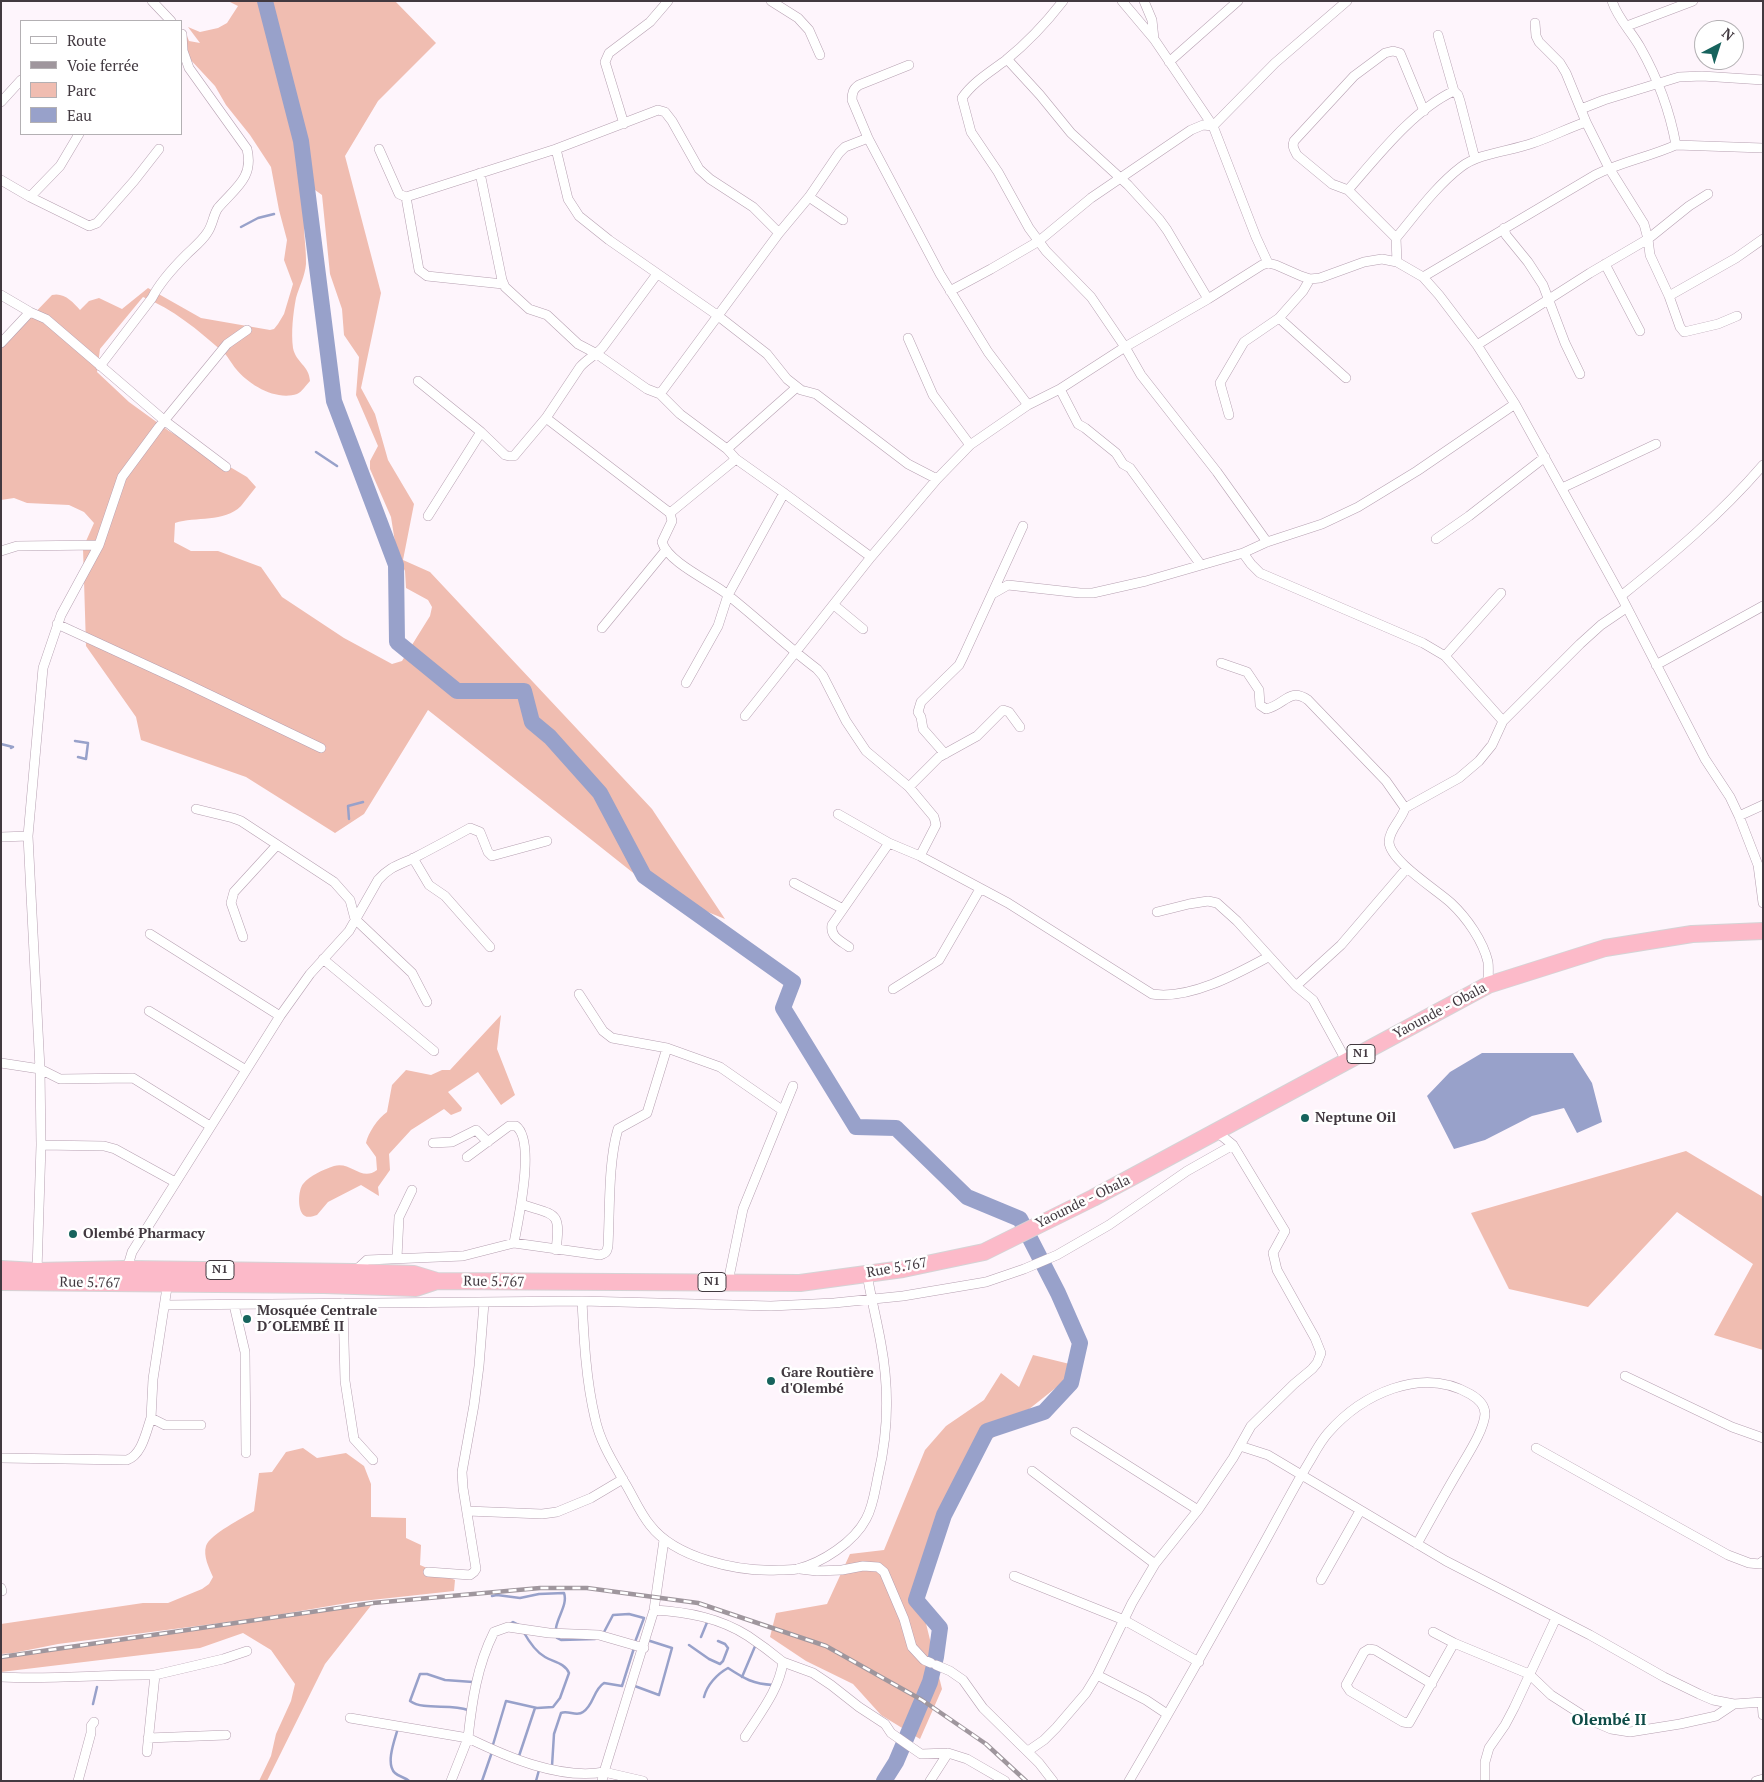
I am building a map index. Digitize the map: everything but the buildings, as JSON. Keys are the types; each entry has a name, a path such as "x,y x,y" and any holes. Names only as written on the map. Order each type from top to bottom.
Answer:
{"highway":[{"name":"Yaounde - Obala","path":"984,1252 1093,1198 1488,985 1605,948 1692,934 1763,932"},
{"name":"Rue 5.767","path":"1,1282 168,1277 416,1288 437,1281 800,1283 904,1269 984,1252"},
{"name":"N1","path":"1,1269 37,1271 127,1268 168,1277 354,1272 414,1274 437,1281"}],"street":[{"path":"152,1 170,20"},
{"path":"624,124 605,62 609,53 650,22 668,1"},
{"path":"771,1 798,18 809,30 820,55"},
{"path":"1063,1 1046,24 1007,59 973,84 962,98 971,132 998,172 1030,228 1046,251 1091,297 1125,347 1141,375 1217,472 1267,542"},
{"path":"1122,1 1154,39 1213,126 1256,238 1268,263"},
{"path":"1144,1 1152,20 1154,39"},
{"path":"1169,62 1238,1"},
{"path":"1213,126 1275,63 1347,1"},
{"path":"1612,1 1616,14 1627,26 1644,55 1667,107 1676,145"},
{"path":"1627,26 1693,1"},
{"path":"1535,23 1536,36 1560,63 1609,168 1644,224 1650,255 1669,296 1680,327 1684,332 1718,324 1736,316"},
{"path":"1438,35 1454,91 1460,101 1475,159"},
{"path":"100,366 152,298 158,287 184,256 207,234 216,210 246,177 249,168 247,149 189,68 182,42"},
{"path":"1397,262 1396,238 1348,190 1332,184 1297,154 1293,144 1354,76 1385,53 1393,51 1400,53 1424,111"},
{"path":"1007,59 1071,133 1134,192 1167,230 1208,299"},
{"path":"909,65 854,88 852,100 868,138 950,291 988,352 1028,405"},
{"path":"1581,109 1679,77 1702,76 1763,80"},
{"path":"1,102 20,81"},
{"path":"1348,190 1395,136 1441,97 1454,91"},
{"path":"379,149 399,194 406,197 556,149 658,110 665,112 672,122 699,169 710,179 753,207 779,233"},
{"path":"1396,238 1448,178 1461,166 1475,159 1507,152 1533,143 1586,122"},
{"path":"950,291 991,270 1039,240 1091,198 1191,130 1203,125 1213,126"},
{"path":"30,197 60,166 78,135"},
{"path":"660,394 779,233 809,197 839,153 846,147 868,138"},
{"path":"1423,277 1609,168 1676,145 1763,148"},
{"path":"1,180 30,197 89,226 93,226 134,181 159,149"},
{"path":"556,149 568,199 579,216 609,240 717,315 767,354 786,379 801,390 816,394 908,464 937,479"},
{"path":"480,173 503,284 529,309 547,315 578,344 597,354 647,390 660,394 680,414 727,449 736,459 871,557"},
{"path":"1477,345 1648,239 1689,206 1708,194"},
{"path":"406,197 419,270 427,276 503,284"},
{"path":"809,197 843,220"},
{"path":"1504,228 1506,235 1539,278 1565,343 1580,374"},
{"path":"1669,296 1736,258 1763,239"},
{"path":"745,716 871,557 937,479 970,445 1028,405 1060,389 1125,347 1262,265 1268,263 1310,279 1320,278 1364,262 1382,259 1397,262 1423,277 1477,345 1515,404 1546,457 1621,596 1705,759 1730,797 1758,865 1763,903"},
{"path":"1605,264 1640,331"},
{"path":"418,381 481,432 505,455 514,456 546,418 580,366 597,354 657,274"},
{"path":"1229,415 1220,389 1222,378 1244,342 1278,318 1303,291 1310,279"},
{"path":"1,295 46,319 165,421 226,467"},
{"path":"1,343 30,312"},
{"path":"1278,318 1346,378"},
{"path":"37,1271 41,1145 40,1069 28,836 43,668 58,624 99,545 122,477 227,344 247,330"},
{"path":"908,338 933,395 970,445"},
{"path":"727,449 797,387"},
{"path":"1060,389 1078,424 1116,453 1124,464 1130,468 1201,565"},
{"path":"994,593 1001,587 1008,585 1093,593 1146,581 1242,553 1267,542 1322,524 1358,507 1417,471 1515,404"},
{"path":"546,418 667,513 672,521 662,542 666,550 694,573 728,595 823,676 846,721 866,751 909,787 936,821 936,825 920,856"},
{"path":"428,516 481,432"},
{"path":"1562,488 1656,444"},
{"path":"1436,539 1546,457"},
{"path":"667,513 736,459"},
{"path":"1621,596 1733,498 1763,465"},
{"path":"686,683 718,626 728,595 784,493"},
{"path":"945,754 923,729 918,712 919,707 921,702 959,665 994,593 1023,526"},
{"path":"1,551 17,546 99,545"},
{"path":"602,628 666,550"},
{"path":"1242,553 1260,573 1330,601 1365,619 1423,643 1445,656 1503,721"},
{"path":"1445,656 1501,594"},
{"path":"834,605 863,629"},
{"path":"1656,665 1763,606"},
{"path":"1488,985 1488,963 1481,944 1465,919 1451,903 1407,868 1391,850 1389,842 1391,833 1403,816 1405,808 1458,778 1480,761 1492,745 1503,721 1580,644 1601,625 1626,608"},
{"path":"58,624 321,748"},
{"path":"1221,663 1247,672 1259,690 1260,705 1266,709 1272,708 1293,694 1301,695 1308,700 1386,781 1405,808"},
{"path":"909,787 935,760 977,736 1003,710 1009,712 1020,727"},
{"path":"1739,816 1763,805"},
{"path":"196,809 242,821 334,882 350,900 355,919 412,973 427,1002"},
{"path":"838,814 889,843 920,856 1028,914 1152,994 1166,995 1190,991 1240,973 1268,957"},
{"path":"127,1268 132,1252 280,1016 310,974 348,931 383,874 389,868 414,858 470,828 480,832 488,852 492,856 547,841"},
{"path":"1,837 28,836"},
{"path":"849,947 834,936 832,925 889,843"},
{"path":"243,937 231,903 231,897 278,845"},
{"path":"414,858 430,885 444,896 490,947"},
{"path":"1296,986 1341,945 1407,868"},
{"path":"794,883 843,909"},
{"path":"893,989 939,960 980,889"},
{"path":"1157,912 1208,901 1217,903 1236,920 1268,957 1312,1000 1347,1062"},
{"path":"150,934 280,1016"},
{"path":"323,959 434,1051"},
{"path":"579,994 603,1031 612,1038 667,1048 720,1067 782,1110"},
{"path":"149,1011 246,1070"},
{"path":"354,1272 367,1260 463,1256 514,1243 600,1255 608,1251 615,1138 618,1129 648,1112 667,1048"},
{"path":"1,1062 40,1069 60,1079 134,1078 210,1126"},
{"path":"728,1282 744,1209 793,1086"},
{"path":"466,1158 512,1125 522,1132 526,1170 522,1204 514,1243"},
{"path":"433,1143 452,1142 476,1130 488,1142"},
{"path":"1028,1751 1044,1740 1056,1728 1086,1693 1097,1675 1132,1603 1155,1564 1198,1510 1251,1426 1294,1384 1312,1370 1321,1353 1298,1306 1277,1270 1273,1253 1286,1231 1233,1145 1217,1132"},
{"path":"41,1145 104,1146 115,1149 175,1182"},
{"path":"166,1305 582,1301 771,1306 903,1296 986,1282 1057,1255 1109,1225 1187,1171 1233,1145"},
{"path":"397,1258 399,1216 412,1190"},
{"path":"522,1204 553,1215 557,1220 559,1227 556,1250"},
{"path":"797,1569 825,1557 842,1547 867,1519 874,1496 882,1458 886,1415 882,1346 867,1274"},
{"path":"1,1458 128,1460 133,1458 139,1450 151,1418 153,1380 166,1305 168,1277"},
{"path":"582,1301 588,1374 595,1418 607,1452 649,1525 664,1540 687,1552 712,1562 733,1567 825,1571 863,1566 878,1567 884,1572 904,1619 912,1647 920,1656 950,1671 963,1680 983,1708 1028,1751 1053,1781"},
{"path":"343,1303 345,1381 354,1438 373,1460"},
{"path":"428,1572 470,1575 476,1569 462,1472 480,1366 484,1303"},
{"path":"234,1305 245,1352 246,1453"},
{"path":"1625,1376 1732,1427 1763,1438"},
{"path":"1129,1781 1199,1662 1301,1476 1327,1433 1361,1404 1383,1392 1404,1385 1430,1382 1446,1384 1478,1398 1483,1404 1485,1411 1484,1422 1417,1544"},
{"path":"151,1418 166,1425 201,1425"},
{"path":"1075,1432 1198,1510"},
{"path":"1240,1446 1268,1456 1446,1561 1699,1694 1714,1700 1734,1704 1762,1702 1763,1715"},
{"path":"1536,1448 1728,1555 1749,1563 1760,1564 1763,1561"},
{"path":"1032,1471 1155,1564"},
{"path":"467,1511 542,1514 557,1512 591,1498 623,1479"},
{"path":"1321,1580 1360,1510"},
{"path":"603,1777 644,1648 654,1610 664,1540"},
{"path":"1014,1576 1124,1620 1199,1662"},
{"path":"654,1610 689,1613 727,1625 748,1636 783,1662 813,1673 885,1724 891,1733 921,1754 948,1753 967,1759 1005,1781"},
{"path":"1485,1781 1485,1762 1489,1748 1505,1725 1556,1618"},
{"path":"451,1781 468,1738 477,1677 487,1645 494,1632 508,1627 564,1634 599,1635 644,1648"},
{"path":"1433,1632 1454,1643 1529,1674 1551,1696 1600,1725 1623,1732 1680,1724 1716,1716 1734,1704"},
{"path":"1432,1684 1375,1650 1369,1649 1364,1652 1346,1685 1350,1691 1403,1722 1409,1723 1432,1684 1454,1643"},
{"path":"1,1677 58,1678 106,1674 154,1674 223,1659 247,1650"},
{"path":"745,1737 774,1691 782,1674 783,1662"},
{"path":"147,1752 154,1674"},
{"path":"1097,1675 1146,1700 1167,1714"},
{"path":"350,1718 468,1738 512,1757 567,1773 642,1781"},
{"path":"78,1781 91,1733 91,1726 94,1722"},
{"path":"148,1738 226,1735"},
{"path":"930,1781 948,1753"},
{"path":"1756,1781 1763,1779"}],"green space":[{"path":"228,1 395,1 436,43 378,101 345,156 381,293 361,388 375,414 388,460 414,504 403,560 430,572 652,809 725,919 656,891 428,710 364,814 335,833 246,777 141,740 136,717 86,646 83,548 94,523 84,512 69,505 27,503 14,498 1,500 1,348 52,295 64,296 80,310 89,301 99,298 122,309 148,288 201,318 270,330 274,329 284,314 293,284 284,260 287,240 271,167 250,135 226,105 215,86 188,57 182,40 182,37 187,36 189,41 200,43 188,27 200,32 218,28 227,23 238,6","holes":["315,190 322,195 330,274 342,309 344,335 359,357 356,395 378,446 370,461 370,469 391,517 397,555 405,571 406,588 428,600 432,607 430,616 402,661 392,664 344,638 282,597 261,567 218,551 191,551 174,542 175,523 226,515 241,506 256,487 247,477 169,431 129,402 97,372 100,349 143,297 175,314 194,328 224,353 241,375 255,386 280,395 289,396 297,394 310,381 307,371 295,353 292,336 296,298 306,264 304,226 306,207 309,198"]},
{"path":"501,1015 497,1049 515,1095 501,1105 478,1072 448,1092 462,1108 461,1111 451,1115 444,1109 411,1130 389,1154 390,1170 378,1187 379,1196 361,1185 328,1202 317,1215 308,1217 302,1214 299,1201 301,1187 313,1175 340,1165 366,1174 377,1170 376,1157 366,1143 367,1139 371,1130 387,1112 392,1085 406,1070 431,1075 442,1070 450,1070"},
{"path":"1686,1151 1763,1197 1763,1350 1714,1335 1753,1264 1677,1212 1588,1307 1509,1289 1471,1213"},
{"path":"1033,1355 1082,1367 970,1456 921,1603 942,1689 920,1739 881,1715 853,1684 806,1661 770,1637 776,1613 827,1604 850,1554 884,1550 925,1450 946,1426 984,1400 1001,1373 1019,1387"},
{"path":"303,1448 317,1458 346,1453 364,1466 371,1484 371,1517 406,1518 406,1538 421,1545 420,1565 455,1580 454,1591 353,1602 259,1618 58,1644 1,1654 1,1624 143,1603 168,1603 202,1589 209,1584 213,1577 205,1554 209,1541 220,1531 254,1511 259,1473 272,1472 286,1452"},
{"path":"373,1603 325,1664 267,1781 259,1781 271,1756 276,1734 291,1701 295,1684 271,1650 243,1633 200,1648 1,1672 1,1657"}],"water":[{"path":"1482,1053 1573,1053 1592,1083 1602,1122 1577,1133 1564,1108 1532,1116 1485,1140 1454,1149 1427,1096 1450,1072"}],"waterway":[{"path":"265,1 301,141 334,401 396,565 397,642 457,691 524,691 532,722 550,737 600,793 644,876 793,982 783,1008 856,1127 896,1128 967,1197 1020,1219 1058,1293 1080,1343 1071,1383 1044,1412 987,1431 944,1515 916,1600 940,1628 936,1657 930,1682 896,1762 884,1781"},
{"path":"241,227 258,218 274,214"},
{"path":"316,452 337,466"},
{"path":"75,741 88,743 86,759 78,757"},
{"path":"1,744 13,747 11,748"},
{"path":"349,819 348,806 363,802"},
{"path":"492,1596 520,1598 539,1594 564,1593 564,1604 556,1627 557,1638 561,1640 595,1639"},
{"path":"603,1634 613,1615 629,1614 644,1618 635,1642"},
{"path":"701,1637 708,1620"},
{"path":"508,1625 513,1622 519,1625"},
{"path":"492,1748 506,1701 537,1708 553,1707 560,1698 569,1673 562,1665 538,1652 523,1631"},
{"path":"632,1685 659,1695 672,1648 647,1640"},
{"path":"689,1645 720,1664 728,1648 725,1644 718,1641"},
{"path":"742,1677 756,1644"},
{"path":"552,1766 554,1734 561,1713 578,1714 583,1712 604,1683 622,1686 634,1648"},
{"path":"704,1697 707,1688 713,1680 728,1668 749,1680 773,1685"},
{"path":"468,1710 454,1707 423,1706 410,1701 420,1674 427,1674 445,1680 473,1682"},
{"path":"93,1704 97,1687"},
{"path":"518,1759 535,1708"},
{"path":"398,1728 392,1751 392,1769 395,1773 409,1781"},
{"path":"482,1781 492,1752"},
{"path":"536,1781 539,1770"}],"railway":[{"path":"1,1657 373,1603 540,1588 587,1588 698,1603 826,1646 922,1700 986,1744 1026,1781"}],"place":[{"name":"Neptune Oil","path":"1305,1118"},
{"name":"Olembé Pharmacy","path":"73,1234"},
{"name":"Mosquée Centrale D´OLEMBÉ II","path":"247,1319"},
{"name":"Gare Routière d'Olembé","path":"771,1381"}],"district":[{"name":"Olembé II","path":"1609,1720"}]}
